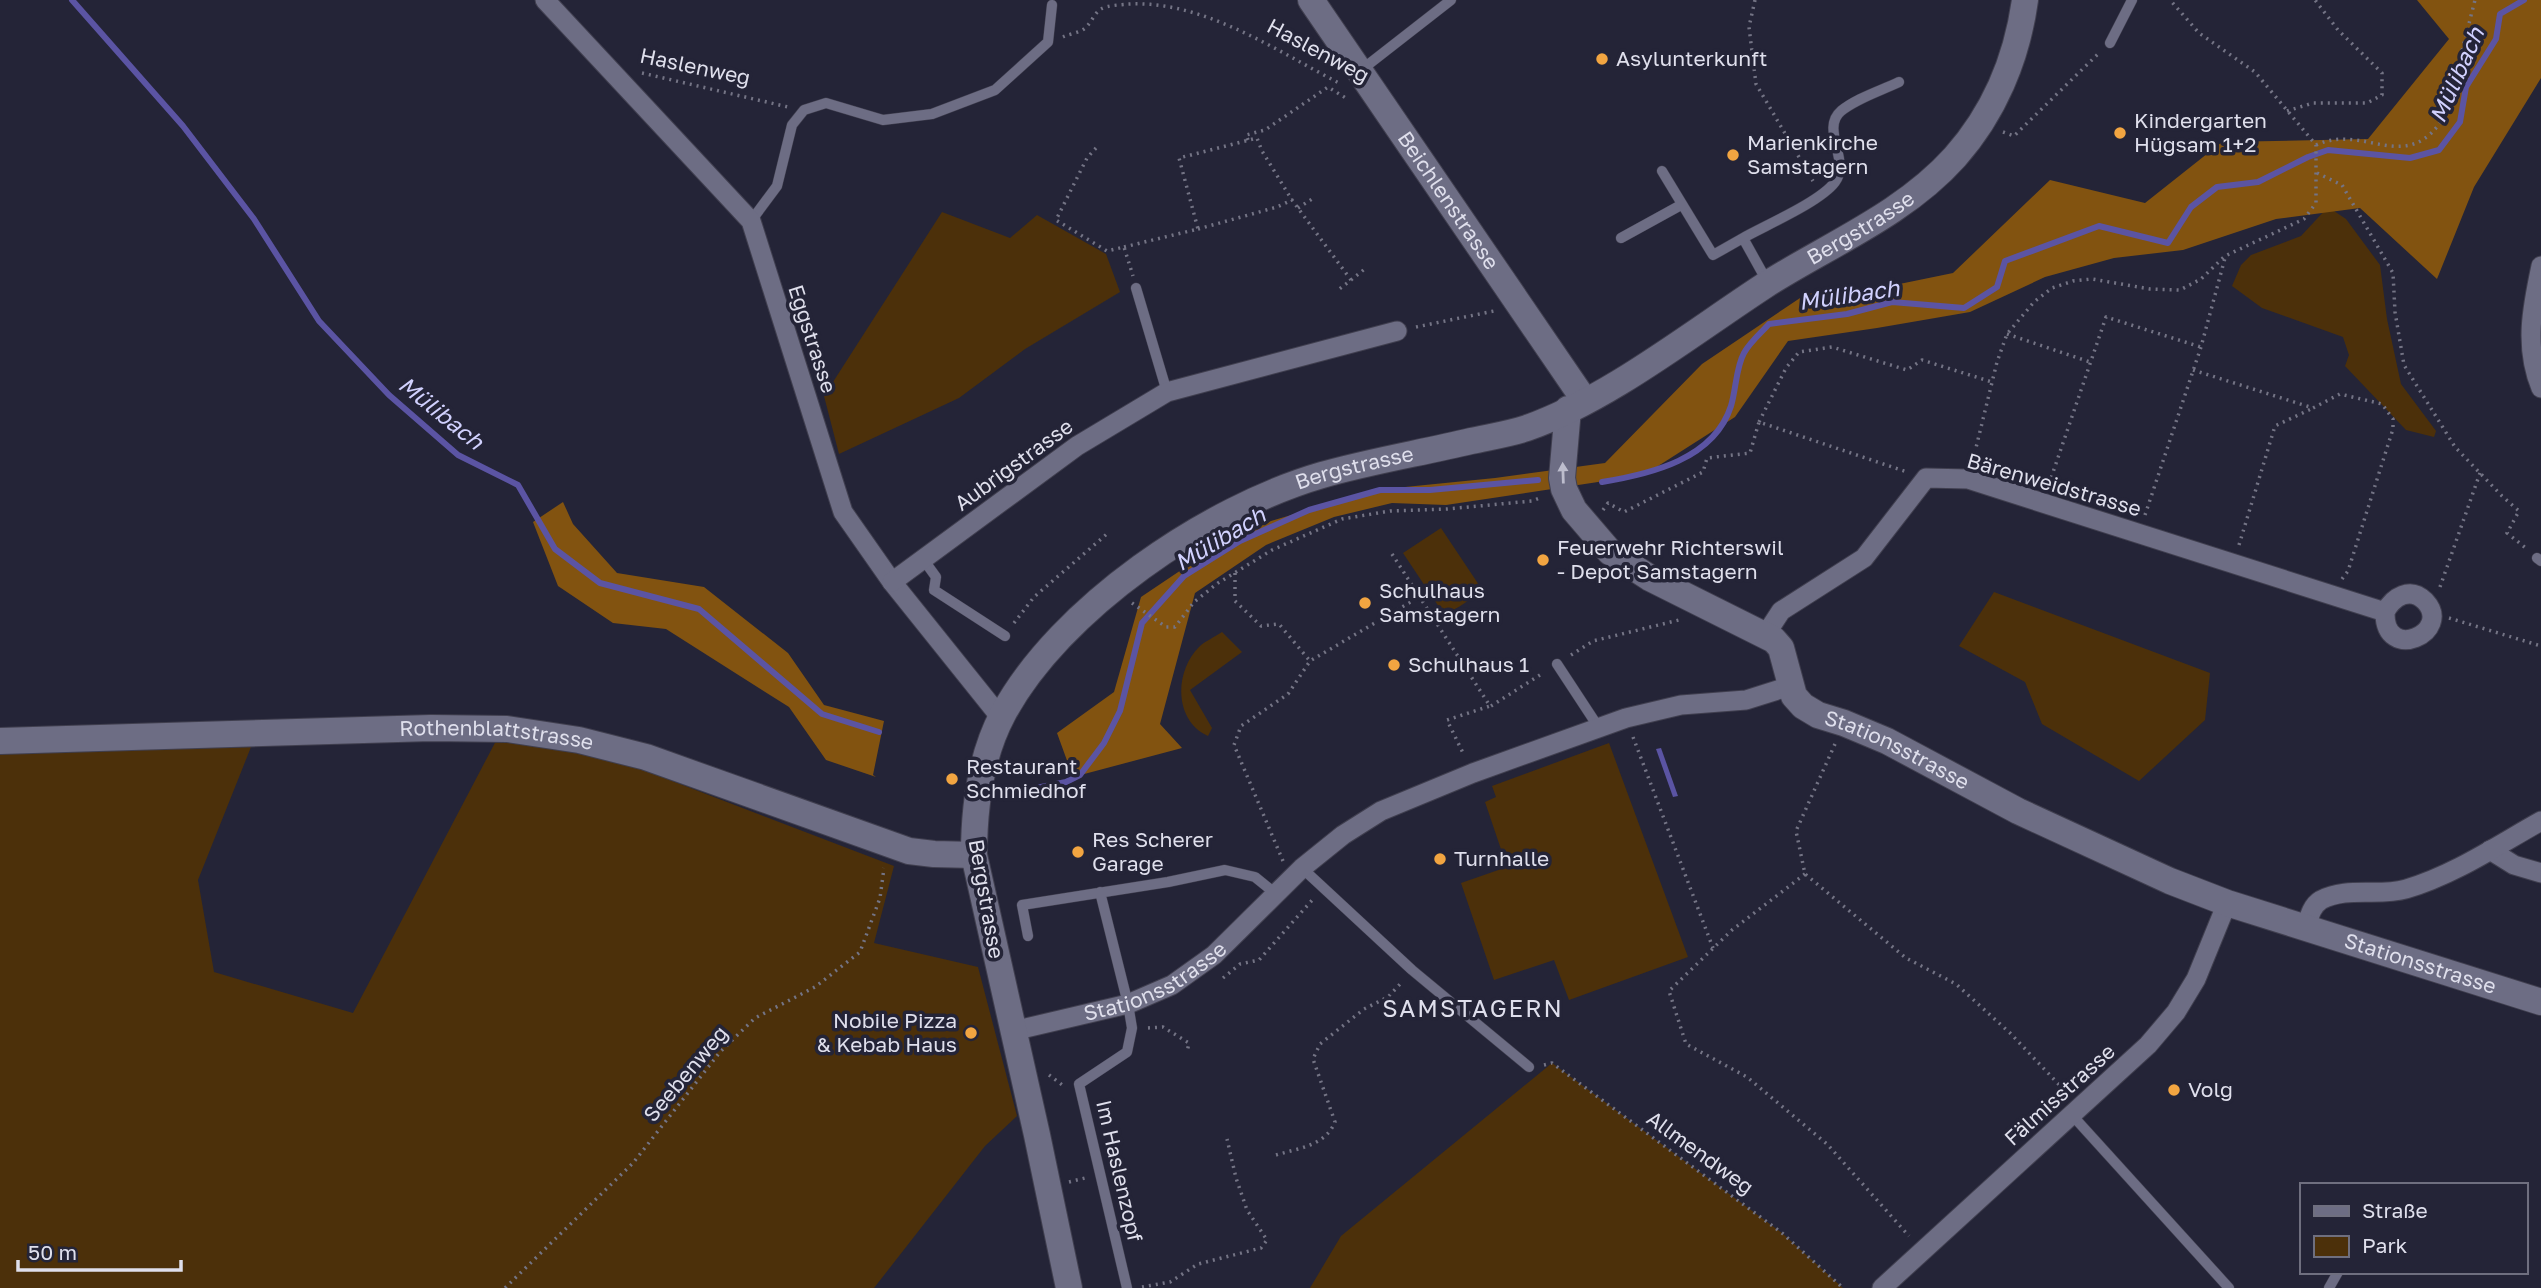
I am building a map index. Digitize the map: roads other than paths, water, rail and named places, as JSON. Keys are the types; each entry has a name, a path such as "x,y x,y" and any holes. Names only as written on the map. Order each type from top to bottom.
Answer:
{"street":[{"name":"Eggstrasse","path":"545,0 751,221 843,512 891,582 1001,718"},
{"name":"Beichlenstrasse","path":"1311,0 1520,305 1577,405"},
{"name":"Bergstrasse","path":"1069,1288 974,855 977,793 1001,718 1027,676 1054,644 1127,578 1166,551 1241,507 1320,476 1527,428 1577,405 1622,379 1768,284 1874,222 1936,177 1982,123 2011,64 2025,0"},
{"path":"2541,266 2532,310 2530,337 2541,388"},
{"name":"Aubrigstrasse","path":"891,582 1077,446 1167,392 1397,331"},
{"path":"1577,405 1562,459 1564,489 1574,510 1609,552 1650,578 1766,634 1781,648 1790,686"},
{"name":"Bärenweidstrasse","path":"1766,634 1781,611 1864,558 1926,478 1968,479 2385,612"},
{"path":"2404,594 2417,596 2426,603 2431,612 2431,624 2425,634 2414,640 2400,639 2389,632 2385,612 2391,601 2404,594"},
{"name":"Stationsstrasse","path":"1013,1031 1128,1004 1172,985 1214,955 1296,874 1343,835 1381,811 1626,718 1681,705 1746,700 1790,686 1803,706 1818,715 1887,741 2018,810 2170,881 2227,903 2541,1002"},
{"name":"Rothenblattstrasse","path":"0,741 431,728 507,729 579,740 646,757 887,845 934,854 974,855"},
{"path":"2306,928 2315,905 2323,899 2346,893 2405,890 2471,862 2541,821"},
{"path":"2490,850 2514,865 2541,873"},
{"name":"Fälmisstrasse","path":"1882,1288 2148,1045 2176,1012 2196,979 2227,903"}],"lane":[{"name":"Haslenweg","path":"1360,71 1451,0"},
{"path":"2110,43 2132,0"},
{"path":"751,221 776,186 792,125 804,110 826,103 883,120 932,114 995,90 1048,42 1052,5"},
{"path":"1662,171 1713,255 1821,194 1835,182 1840,170 1833,126 1839,113 1899,82"},
{"path":"1621,238 1681,205"},
{"path":"1743,238 1768,284"},
{"path":"1136,288 1167,392"},
{"path":"923,559 936,577 934,590 1005,636"},
{"path":"1557,664 1599,728"},
{"path":"1028,936 1022,905 1226,870 1255,877 1276,894"},
{"path":"1296,874 1322,889 1412,970 1529,1067"},
{"path":"1100,892 1128,1004"},
{"name":"Im Haslenzopf","path":"1128,1004 1132,1028 1127,1052 1079,1084 1128,1288"},
{"path":"2076,1111 2229,1288"}],"waterway":[{"name":"Mülibach","path":"72,0 183,126 254,219 319,321 389,395 458,455 518,485 555,549 600,583 699,609 822,714 879,732"},
{"name":"Mülibach","path":"1602,482 1640,474 1678,461 1711,439 1723,424 1731,406 1744,353 1769,324 1847,314 1892,302 1964,308 1997,287 2005,261 2099,226 2168,243 2191,207 2217,187 2258,182 2328,150 2410,158 2439,150 2460,122 2466,87 2496,39 2500,14 2524,0"},
{"name":"Mülibach","path":"1036,788 1066,782 1080,775 1104,743 1120,711 1142,623 1184,576 1240,541 1309,510 1380,490 1430,490 1538,480"}],"place":[{"name":"Asylunterkunft","path":"1602,59"},
{"name":"Kindergarten Hügsam 1+2","path":"2120,133"},
{"name":"Marienkirche Samstagern","path":"1733,155"},
{"name":"Feuerwehr Richterswil - Depot Samstagern","path":"1543,560"},
{"name":"Schulhaus Samstagern","path":"1365,603"},
{"name":"Schulhaus 1","path":"1394,665"},
{"name":"Restaurant Schmiedhof","path":"952,779"},
{"name":"Res Scherer Garage","path":"1078,852"},
{"name":"Turnhalle","path":"1440,859"},
{"name":"Nobile Pizza & Kebab Haus","path":"971,1033"},
{"name":"Volg","path":"2174,1090"}],"district":[{"name":"SAMSTAGERN","path":"1473,1009"}]}
